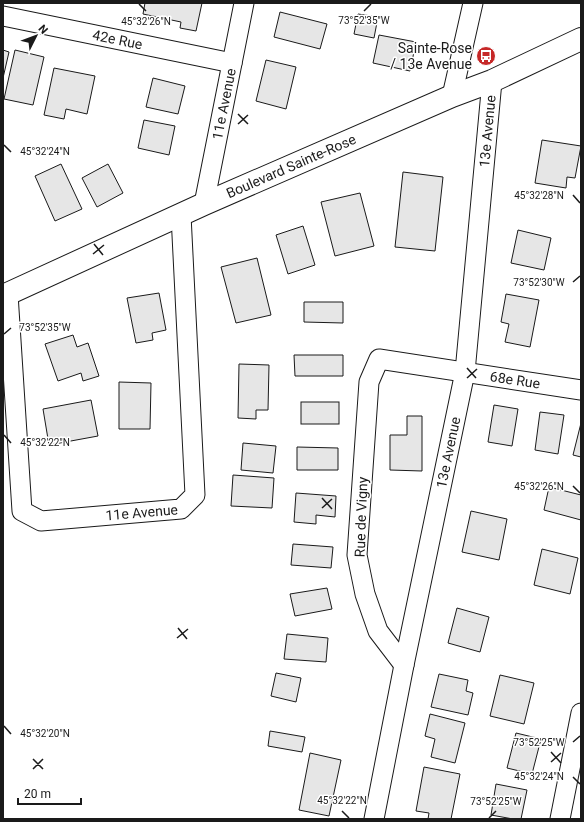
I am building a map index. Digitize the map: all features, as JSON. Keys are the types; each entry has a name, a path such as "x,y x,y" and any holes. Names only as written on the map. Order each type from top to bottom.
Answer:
{"street":[{"name":"11e Avenue","path":"204,204 244,3"},
{"path":"452,96 473,3"},
{"name":"42e Rue","path":"3,16 232,63"},
{"name":"Boulevard Sainte-Rose","path":"6,295 204,204 452,96 492,81 581,39"},
{"name":"13e Avenue","path":"374,819 404,665 465,372 492,81"},
{"name":"11e Avenue","path":"6,295 22,511 41,521 181,509 195,495 181,215"},
{"name":"68e Rue","path":"379,359 581,390"},
{"name":"Rue de Vigny","path":"379,359 369,382 357,555 365,594 378,631 404,665"},
{"path":"560,819 581,713"}],"building":[{"path":"145,3 202,3 196,31 180,28 181,22 143,14"},
{"path":"280,12 327,24 320,49 274,37"},
{"path":"358,14 378,17 374,38 354,34"},
{"path":"379,35 416,42 410,71 373,63"},
{"path":"3,50 9,52 3,78"},
{"path":"15,50 44,57 33,105 4,99"},
{"path":"266,60 296,67 286,109 256,101"},
{"path":"54,68 95,76 87,114 66,109 64,119 44,115"},
{"path":"153,78 185,86 178,114 146,107"},
{"path":"144,120 175,126 169,155 138,148"},
{"path":"542,140 581,146 575,178 567,177 566,188 535,183"},
{"path":"61,164 82,209 55,221 35,176"},
{"path":"108,164 123,193 97,207 82,178"},
{"path":"403,172 443,177 435,251 395,247"},
{"path":"360,193 374,246 335,256 321,202"},
{"path":"303,226 315,265 288,274 276,235"},
{"path":"518,230 551,238 544,270 511,263"},
{"path":"257,258 271,315 236,323 221,267"},
{"path":"159,293 166,330 152,333 153,340 136,343 127,298"},
{"path":"506,294 539,300 530,347 505,342 509,324 501,322"},
{"path":"304,302 343,302 343,323 304,322"},
{"path":"73,335 77,347 88,343 99,376 83,381 81,373 58,381 45,344"},
{"path":"294,355 343,355 343,376 295,376"},
{"path":"239,364 269,365 268,410 256,410 256,419 238,418"},
{"path":"119,382 151,383 150,429 119,429"},
{"path":"91,400 98,436 49,445 43,409"},
{"path":"301,402 339,402 339,424 301,424"},
{"path":"494,405 518,409 512,446 488,442"},
{"path":"540,412 564,415 558,454 535,450"},
{"path":"407,416 422,416 422,471 390,470 390,435 407,435"},
{"path":"581,423 581,457 573,455"},
{"path":"243,443 276,446 273,473 241,470"},
{"path":"297,447 338,448 338,470 297,470"},
{"path":"233,475 274,478 272,508 231,506"},
{"path":"549,487 581,495 581,520 544,510"},
{"path":"296,493 336,496 335,517 316,515 316,524 294,522"},
{"path":"471,511 507,519 499,560 462,552"},
{"path":"293,544 333,547 331,568 291,565"},
{"path":"542,549 578,558 570,594 534,585"},
{"path":"327,588 332,609 295,616 290,594"},
{"path":"457,608 489,617 480,652 448,643"},
{"path":"287,634 328,638 326,662 284,659"},
{"path":"276,673 301,678 296,702 271,696"},
{"path":"439,674 468,680 466,691 473,693 468,715 431,707"},
{"path":"500,675 534,683 524,724 490,716"},
{"path":"430,714 465,723 455,763 431,757 435,739 425,736"},
{"path":"270,731 305,737 302,752 268,746"},
{"path":"516,733 541,739 532,774 507,768"},
{"path":"310,753 341,760 329,816 299,810"},
{"path":"424,767 460,774 451,819 428,819 429,813 416,811"},
{"path":"496,784 527,790 521,819 491,815"}],"place":[{"name":"Sainte-Rose / 13e Avenue","path":"486,56"}]}
